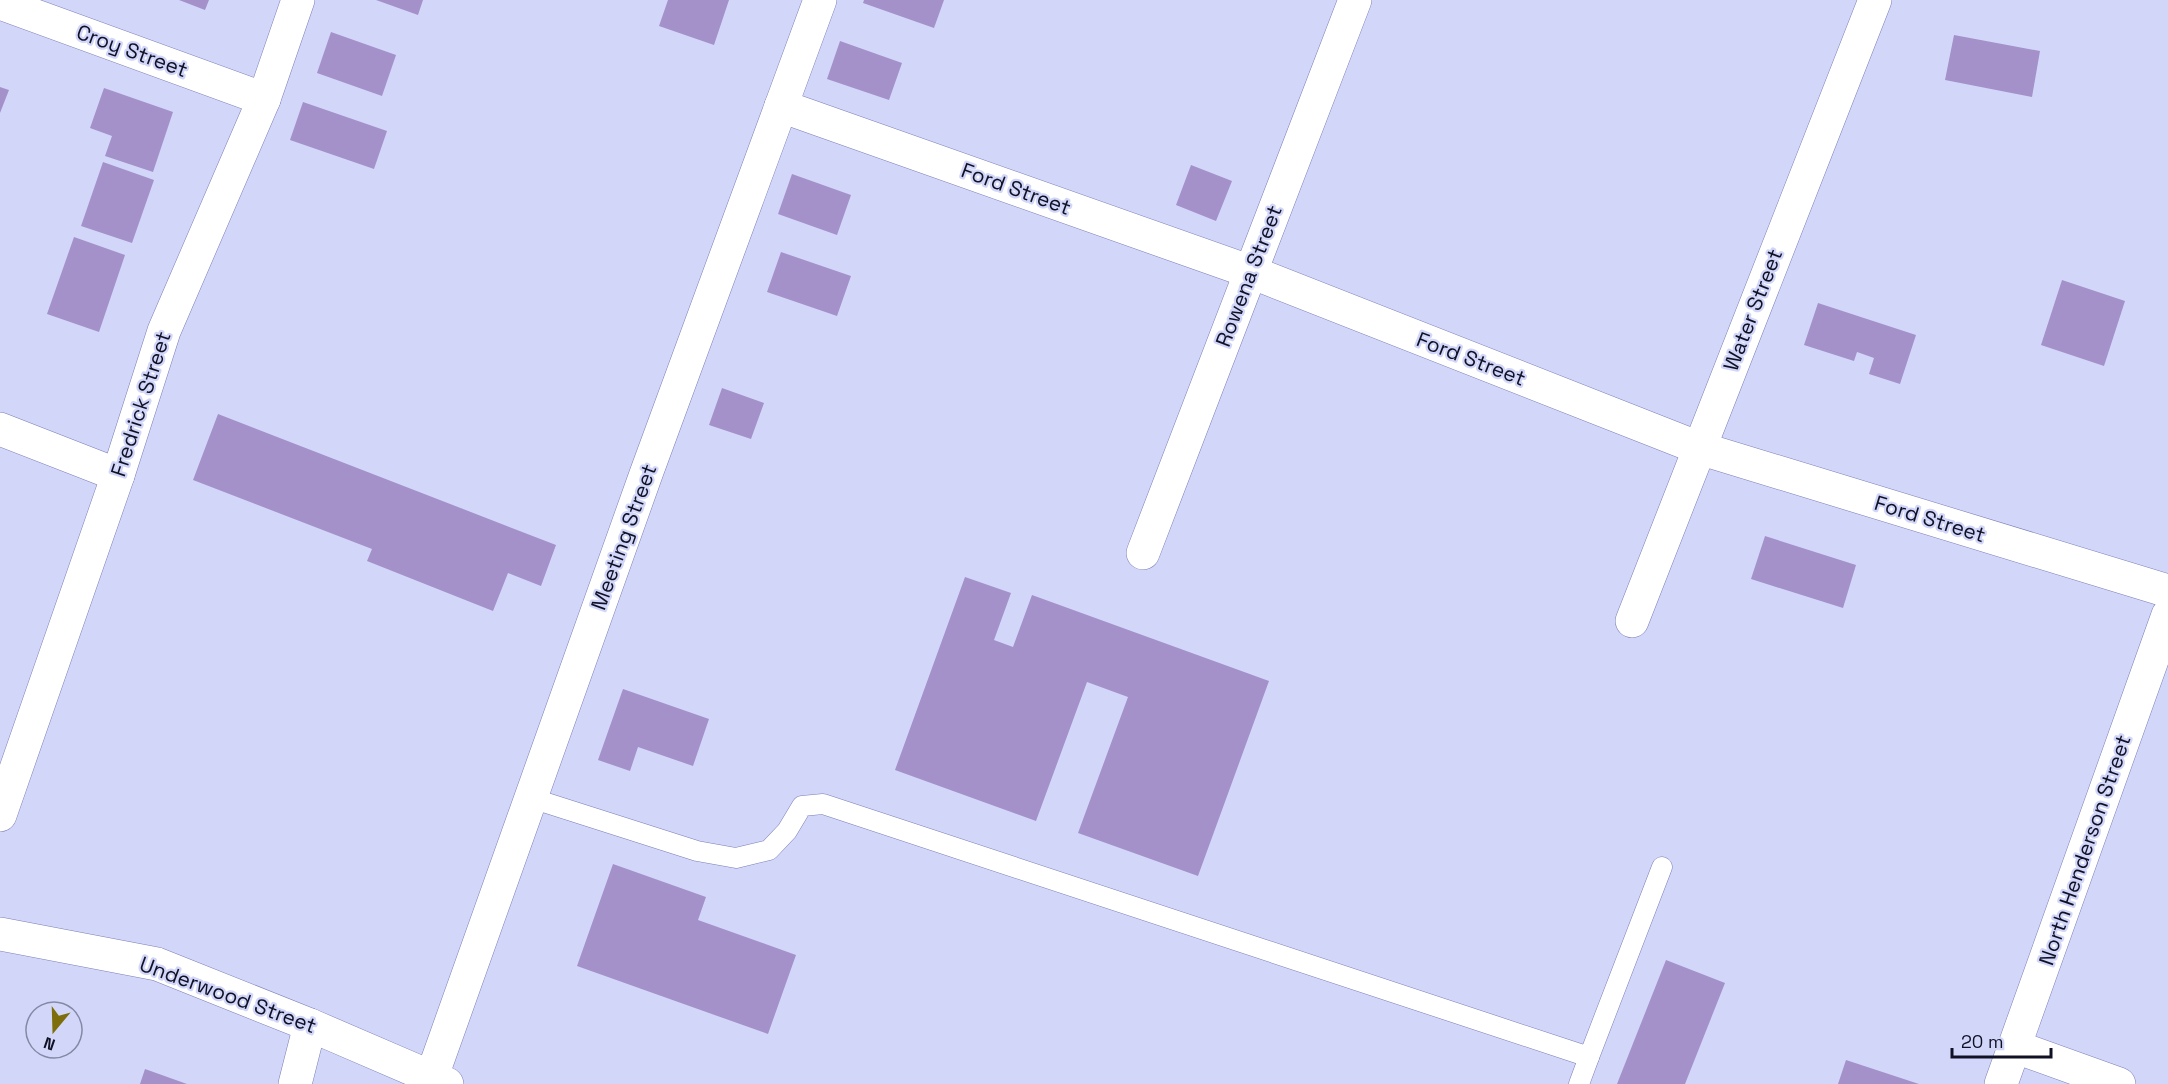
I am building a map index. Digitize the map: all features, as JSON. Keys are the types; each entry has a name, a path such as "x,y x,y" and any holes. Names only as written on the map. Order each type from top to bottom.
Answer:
{"street":[{"name":"Fredrick Street","path":"0,815 118,475 164,331 264,99 298,0"},
{"name":"Meeting Street","path":"440,1080 531,798 646,474 820,0"},
{"name":"Rowena Street","path":"1143,553 1355,0"},
{"name":"Water Street","path":"1632,621 1875,0"},
{"name":"Croy Street","path":"0,3 264,99"},
{"name":"Ford Street","path":"781,106 1251,273 1699,448 2168,591"},
{"path":"0,429 118,475"},
{"name":"North Henderson Street","path":"2001,1084 2168,615"},
{"name":"Underwood Street","path":"0,934 157,964 440,1080"},
{"path":"295,1084 310,1025"},
{"path":"2016,1047 2119,1084"}],"lane":[{"path":"531,798 697,851 736,858 769,850 787,831 802,806 823,804 1588,1057"},
{"path":"1579,1084 1662,867"}],"building":[{"path":"179,0 209,0 205,10"},
{"path":"376,0 423,0 418,15"},
{"path":"668,0 729,0 714,45 659,26"},
{"path":"864,0 944,0 934,28 863,3"},
{"path":"331,32 396,55 382,96 317,73"},
{"path":"1954,35 2040,51 2032,97 1945,80"},
{"path":"840,41 902,63 889,100 827,79"},
{"path":"0,87 9,90 0,113"},
{"path":"104,88 173,112 153,172 105,156 112,136 90,128"},
{"path":"303,102 387,131 374,169 290,140"},
{"path":"103,162 154,180 132,243 81,226"},
{"path":"1191,165 1232,181 1216,221 1176,205"},
{"path":"792,174 851,195 837,235 778,214"},
{"path":"74,237 125,255 99,332 47,314"},
{"path":"781,252 851,276 837,316 767,292"},
{"path":"2062,280 2125,301 2104,366 2041,345"},
{"path":"1818,303 1916,335 1900,384 1869,374 1874,358 1857,352 1854,361 1804,345"},
{"path":"722,388 764,403 751,439 709,425"},
{"path":"218,414 556,545 541,586 508,573 493,611 367,561 372,549 193,480"},
{"path":"1765,536 1856,565 1843,608 1751,579"},
{"path":"965,577 1011,593 994,640 1013,647 1032,595 1269,681 1198,876 1078,833 1128,697 1087,682 1036,821 895,770"},
{"path":"623,689 709,719 693,766 638,747 630,771 598,760"},
{"path":"613,864 706,897 698,920 796,955 768,1034 577,966"},
{"path":"1666,960 1725,983 1685,1084 1617,1084"},
{"path":"1846,1060 1919,1084 1838,1084"},
{"path":"145,1069 187,1084 140,1084"}]}
